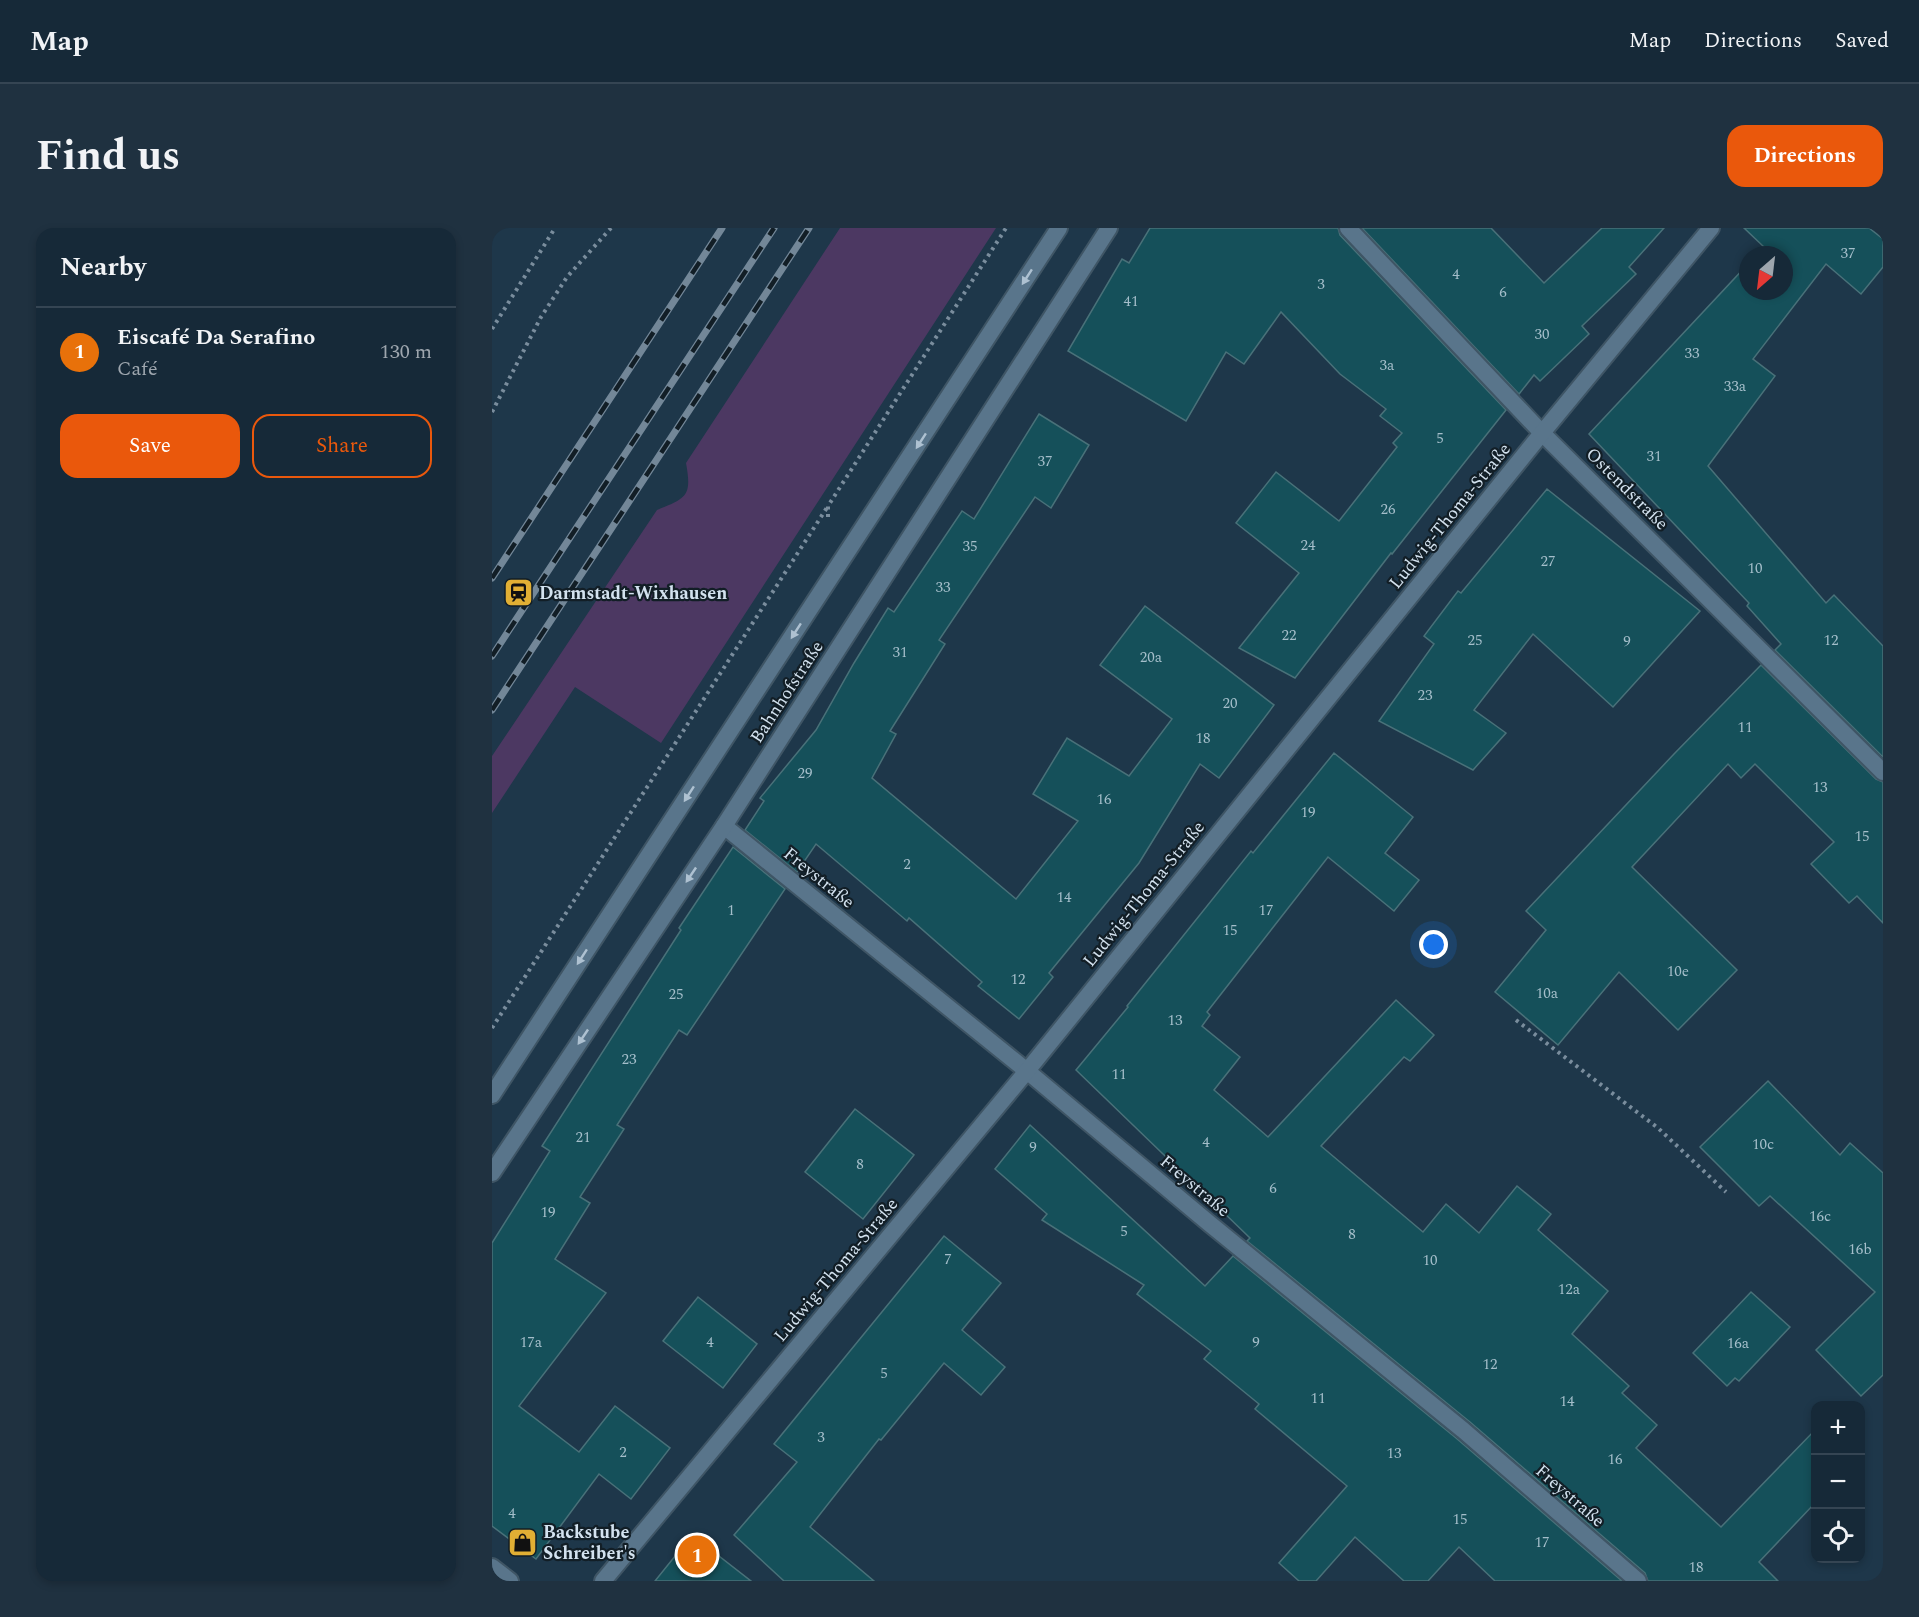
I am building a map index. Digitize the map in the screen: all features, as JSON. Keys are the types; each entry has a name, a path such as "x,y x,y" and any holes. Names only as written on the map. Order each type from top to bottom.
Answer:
{"street":[{"name":"Bahnhofstraße","path":"492,1095 1059,228"},
{"name":"Bahnhofstraße","path":"492,1173 724,826 1109,228"},
{"name":"Ostendstraße","path":"1348,228 1542,433 1883,772"},
{"name":"Ludwig-Thoma-Straße","path":"603,1581 1027,1071 1542,433 1711,228"},
{"name":"Freystraße","path":"724,826 1027,1071 1463,1430 1638,1581"},
{"path":"492,1568 510,1581"}],"path":[{"path":"492,329 555,228"},
{"path":"492,412 541,317 567,277 611,228"},
{"path":"492,1028 1006,228"},
{"path":"828,506 828,582"},
{"path":"1516,1020 1658,1128 1726,1192"}],"shaded area":[{"path":"840,228 996,228 661,743 575,687 492,813 492,756 657,510 681,499 685,494 688,483 686,463"}],"building":[{"path":"1150,228 1338,228 1340,235 1506,410 1391,553 1295,678 1239,648 1299,573 1236,523 1276,472 1339,521 1397,447 1393,443 1402,433 1380,416 1386,409 1340,374 1281,312 1244,364 1226,352 1186,421 1068,351 1122,259 1129,263"},
{"path":"1362,228 1491,228 1544,283 1602,228 1664,228 1629,267 1636,274 1582,326 1589,334 1540,381 1534,375 1519,394"},
{"path":"1744,228 1869,228 1883,239 1883,267 1861,294 1826,264 1753,359 1775,376 1708,466 1826,603 1834,595 1883,646 1883,757 1775,650 1781,644 1747,606 1749,603 1589,434 1739,274 1739,300 1793,300 1793,246 1763,246"},
{"path":"1039,414 1089,445 1051,508 1035,497 939,640 945,644 890,731 896,734 872,778 1016,899 1078,821 1033,794 1067,738 1129,776 1172,719 1100,665 1145,606 1274,705 1219,778 1200,764 1139,863 1049,973 1053,977 1019,1019 978,986 982,982 909,918 907,921 816,844 797,872 745,830 764,801 760,798 816,730 888,608 894,612 962,511 974,519"},
{"path":"1547,489 1700,611 1613,707 1533,634 1474,710 1506,733 1473,770 1379,721 1434,644 1424,636 1458,591 1461,593"},
{"path":"1761,665 1876,779 1883,782 1883,923 1857,896 1849,903 1811,864 1834,842 1755,764 1741,778 1728,764 1632,867 1737,970 1678,1030 1619,972 1558,1045 1495,992 1546,930 1526,911"},
{"path":"1334,753 1413,817 1385,853 1419,880 1394,911 1328,857 1207,1012 1210,1015 1202,1026 1240,1057 1214,1090 1268,1137 1396,1000 1434,1035 1410,1061 1404,1057 1321,1146 1423,1232 1446,1204 1479,1233 1517,1186 1551,1214 1538,1230 1608,1291 1572,1334 1629,1386 1622,1393 1657,1425 1636,1448 1721,1527 1811,1434 1811,1507 1759,1562 1778,1581 1648,1581 1645,1573 1470,1422 1247,1241 1250,1238 1076,1070 1251,851 1253,853"},
{"path":"733,847 785,889 687,1035 679,1030 617,1125 624,1129 580,1197 590,1203 555,1259 606,1293 519,1406 579,1452 615,1406 670,1448 631,1499 599,1474 536,1559 492,1526 492,1243 550,1151 542,1146 681,930 679,928"},
{"path":"1768,1081 1840,1155 1850,1143 1883,1173 1883,1375 1861,1396 1816,1350 1875,1292 1770,1196 1759,1206 1700,1147"},
{"path":"855,1109 914,1155 863,1219 805,1172"},
{"path":"1030,1125 1205,1286 1233,1256 1456,1438 1622,1581 1495,1581 1459,1547 1428,1581 1404,1581 1355,1537 1316,1581 1299,1581 1279,1563 1347,1486 1255,1409 1259,1404 1204,1359 1211,1351 1137,1294 1144,1285 1042,1220 1047,1214 995,1169"},
{"path":"944,1236 1001,1283 962,1330 1005,1367 981,1395 944,1363 881,1440 879,1439 810,1527 874,1581 784,1581 734,1535 797,1462 774,1444"},
{"path":"1751,1292 1790,1327 1739,1381 1735,1378 1727,1386 1693,1353"},
{"path":"698,1297 757,1344 723,1388 663,1341"},
{"path":"692,1535 751,1581 655,1581"}],"railway":[{"path":"492,578 722,228"},
{"path":"492,656 774,228"},
{"path":"492,710 809,228"}],"place":[{"name":"Darmstadt-Wixhausen","path":"518,593"},
{"name":"Backstube Schreiber's","path":"522,1542"},
{"name":"Eiscafé Da Serafino","path":"697,1555"}]}
